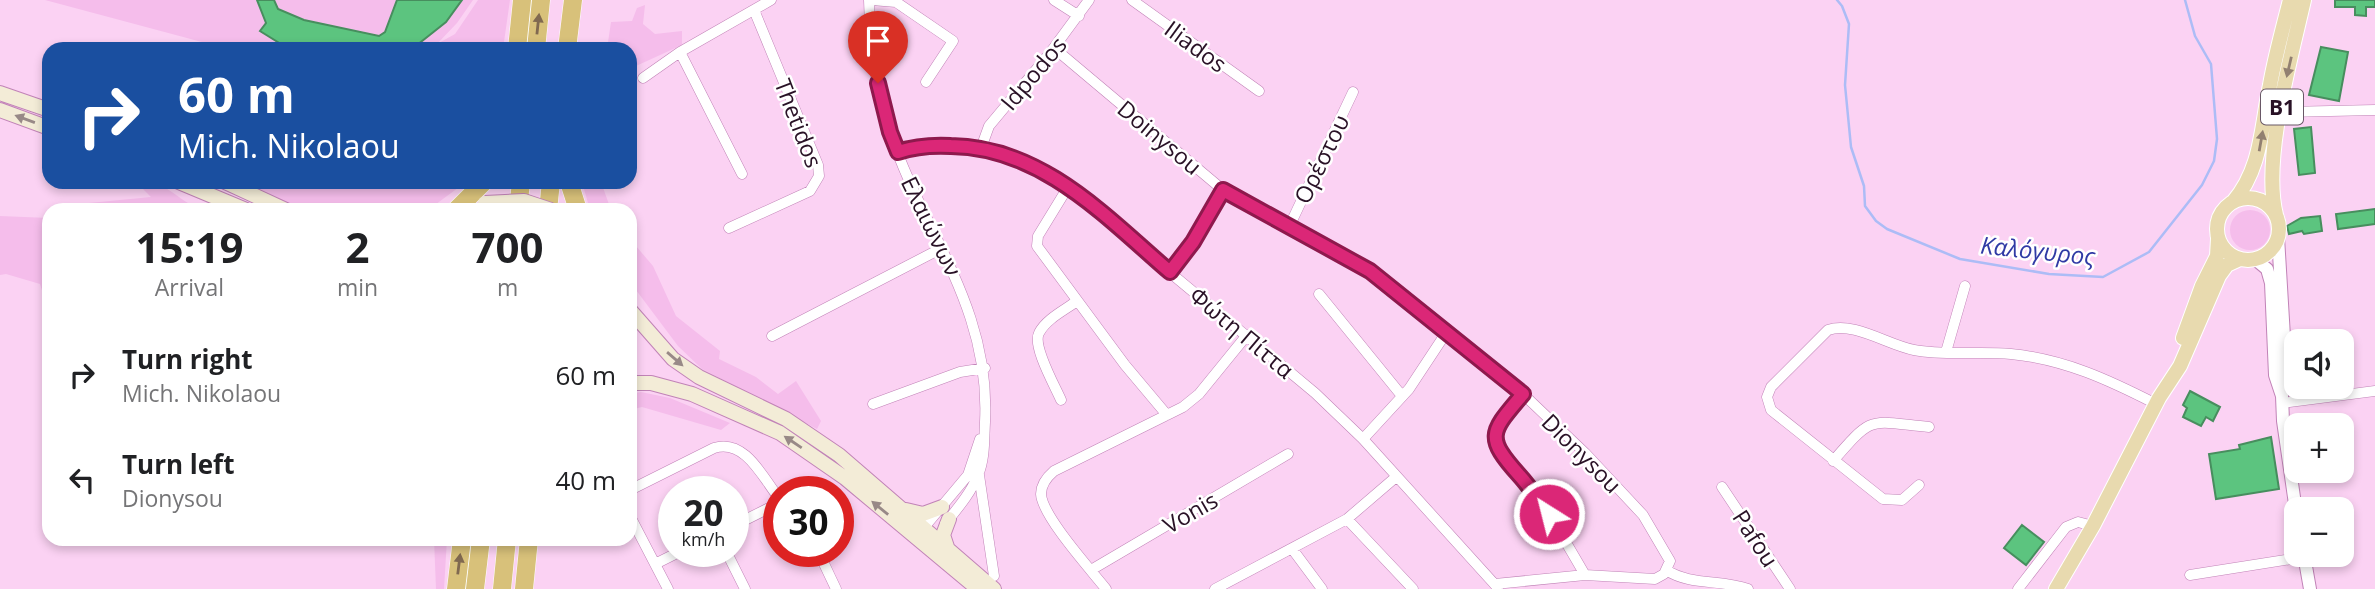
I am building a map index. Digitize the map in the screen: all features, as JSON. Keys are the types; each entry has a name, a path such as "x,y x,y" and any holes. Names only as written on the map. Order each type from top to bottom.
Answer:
{"highway":[{"path":"518,42 522,0"},
{"path":"537,42 541,0"},
{"path":"568,42 573,0"},
{"path":"579,42 584,0"},
{"path":"463,203 477,189"},
{"path":"456,589 460,546"},
{"path":"475,589 480,546"},
{"path":"502,589 507,546"},
{"path":"524,589 528,546"}],"main road":[{"name":"B1","path":"2158,401 2202,286 2217,256 2220,217 2245,188 2256,163 2270,85 2290,0"},
{"name":"B1","path":"2056,589 2187,352 2219,276 2227,265 2270,251 2278,237 2279,225 2270,180 2304,0"},
{"path":"0,93 42,108"},
{"path":"0,110 42,125"},
{"path":"196,189 229,203"},
{"path":"240,189 271,203"},
{"path":"2233,202 2245,198 2257,200 2268,205 2276,215"},
{"path":"485,203 530,203"},
{"path":"2218,237 2226,251 2248,259"},
{"path":"637,318 673,359 688,370 786,419 839,454 902,508 926,537 978,589"},
{"path":"637,383 651,383 692,394 780,433 994,583"},
{"path":"902,508 923,514 945,513 943,535 948,549"}],"street":[{"path":"643,78 680,51 771,0"},
{"path":"870,0 896,2 953,41 926,82"},
{"name":"Ελαιώνων","path":"870,0 880,95 898,152 963,291 985,368 986,411 979,474 926,537"},
{"path":"1054,0 1079,16"},
{"name":"Idpodos","path":"981,148 989,126 1054,48 1089,0"},
{"name":"Iliados","path":"1132,0 1259,91"},
{"name":"Thetidos","path":"729,228 810,191 819,176 818,165 754,10"},
{"name":"Doinysou","path":"1054,48 1223,190 1370,271 1446,333"},
{"path":"680,51 742,174"},
{"name":"Ορέστου","path":"1289,227 1353,92"},
{"path":"2281,113 2375,110"},
{"name":"Φώτη Πίττα","path":"898,152 929,145 981,148 1031,163 1068,187 1247,335 1363,439 1497,586"},
{"path":"1068,187 1036,241 1041,253 1167,415"},
{"path":"1170,272 1193,242 1223,190"},
{"path":"2278,237 2286,370 2282,400"},
{"path":"772,335 943,248"},
{"path":"2248,259 2265,267 2271,279 2275,375 2282,400 2286,451 2294,497"},
{"path":"1946,352 1965,286"},
{"path":"1319,294 1402,396"},
{"path":"1061,400 1037,338 1044,326 1077,300"},
{"path":"1919,485 1905,498 1888,501 1774,414 1767,397 1774,383 1825,332 1846,327 1906,348 2012,354 2067,364 2158,401"},
{"path":"1363,439 1402,396 1446,333"},
{"name":"Dionysou","path":"1446,333 1523,394 1586,453 1643,515 1668,565"},
{"path":"1106,589 1049,515 1041,496 1043,485 1054,471 1183,407 1199,394 1247,335"},
{"path":"873,404 960,372 985,368"},
{"path":"2282,400 2375,391"},
{"path":"1523,394 1500,421 1495,444 1500,454 1549,514 1585,576"},
{"name":"Ελαιώνων","path":"945,513 968,475 986,411"},
{"path":"1833,461 1863,428 1871,423 1929,427"},
{"path":"637,486 714,448 726,446 741,451 763,480"},
{"name":"Vonis","path":"1091,570 1288,454"},
{"path":"979,474 994,583"},
{"path":"1215,589 1347,519 1396,477"},
{"name":"Pafou","path":"1722,487 1790,589"},
{"path":"1347,519 1413,589"},
{"path":"2018,589 2066,527 2078,522 2093,526"},
{"path":"637,530 668,589"},
{"path":"1293,550 1322,589"},
{"path":"2190,575 2284,559"},
{"path":"654,564 658,562"},
{"path":"1497,586 1585,576 1650,580 1660,577 1668,565 1687,580 1721,582 1748,589"},
{"path":"734,567 745,589"},
{"path":"826,567 836,589"},
{"path":"2306,567 2310,589"}],"shaded area":[{"path":"45,0 473,0 439,42 202,42"},
{"path":"478,0 510,0 504,42 441,42 455,34"},
{"path":"645,5 643,24 655,34 682,31 682,45 637,66 637,42 608,42 611,22 632,21 637,8"},
{"path":"143,189 168,189 188,203 89,203 151,197"},
{"path":"256,189 456,189 438,203 289,203"},
{"path":"584,189 604,189 608,203 588,203"},
{"path":"2250,210 2258,211 2264,216 2269,222 2269,238 2264,244 2258,249 2250,250 2242,249 2236,244 2231,238 2230,230 2231,222 2236,216 2242,211"},
{"path":"0,216 42,218 42,290 40,284 6,274 0,275"},
{"path":"637,247 653,266 676,316 720,351 719,359 756,377 778,394 796,381 821,421 817,429 702,369 678,346 637,291"},
{"path":"637,393 670,398 730,423 721,430 642,407 637,408"},
{"path":"434,546 447,546 444,589 436,589"}],"building":[{"path":"257,0 274,0 278,9 304,20 379,36 385,32 397,0 462,0 446,22 421,42 278,42 260,31 266,23"},
{"path":"2335,0 2375,0 2375,7 2366,7 2366,16 2355,15 2355,7 2335,7"},
{"path":"2321,47 2348,52 2339,101 2309,95"},
{"path":"2311,127 2315,173 2299,175 2294,129"},
{"path":"2375,209 2375,224 2338,229 2336,214"},
{"path":"2320,216 2322,231 2289,234 2287,226 2301,218"},
{"path":"2190,391 2220,407 2213,421 2206,417 2201,426 2183,417 2187,408 2183,405"},
{"path":"2271,437 2279,489 2216,499 2209,454 2240,449 2239,445"},
{"path":"2022,525 2044,542 2026,565 2004,548"}],"waterway":[{"name":"Καλόγυρος","path":"1837,0 1849,24 1845,85 1851,147 1864,186 1865,206 1876,221 1887,229 1960,259 2049,274 2103,277 2149,252 2202,185 2214,161 2217,139 2211,64 2195,36 2185,0"}],"route":[{"path":"878,83 883,108 898,152 929,145 972,147 992,150 1031,163 1068,187 1170,272 1193,242 1223,190 1357,262 1381,278 1523,394 1500,421 1495,444 1500,454 1549,514"}]}
